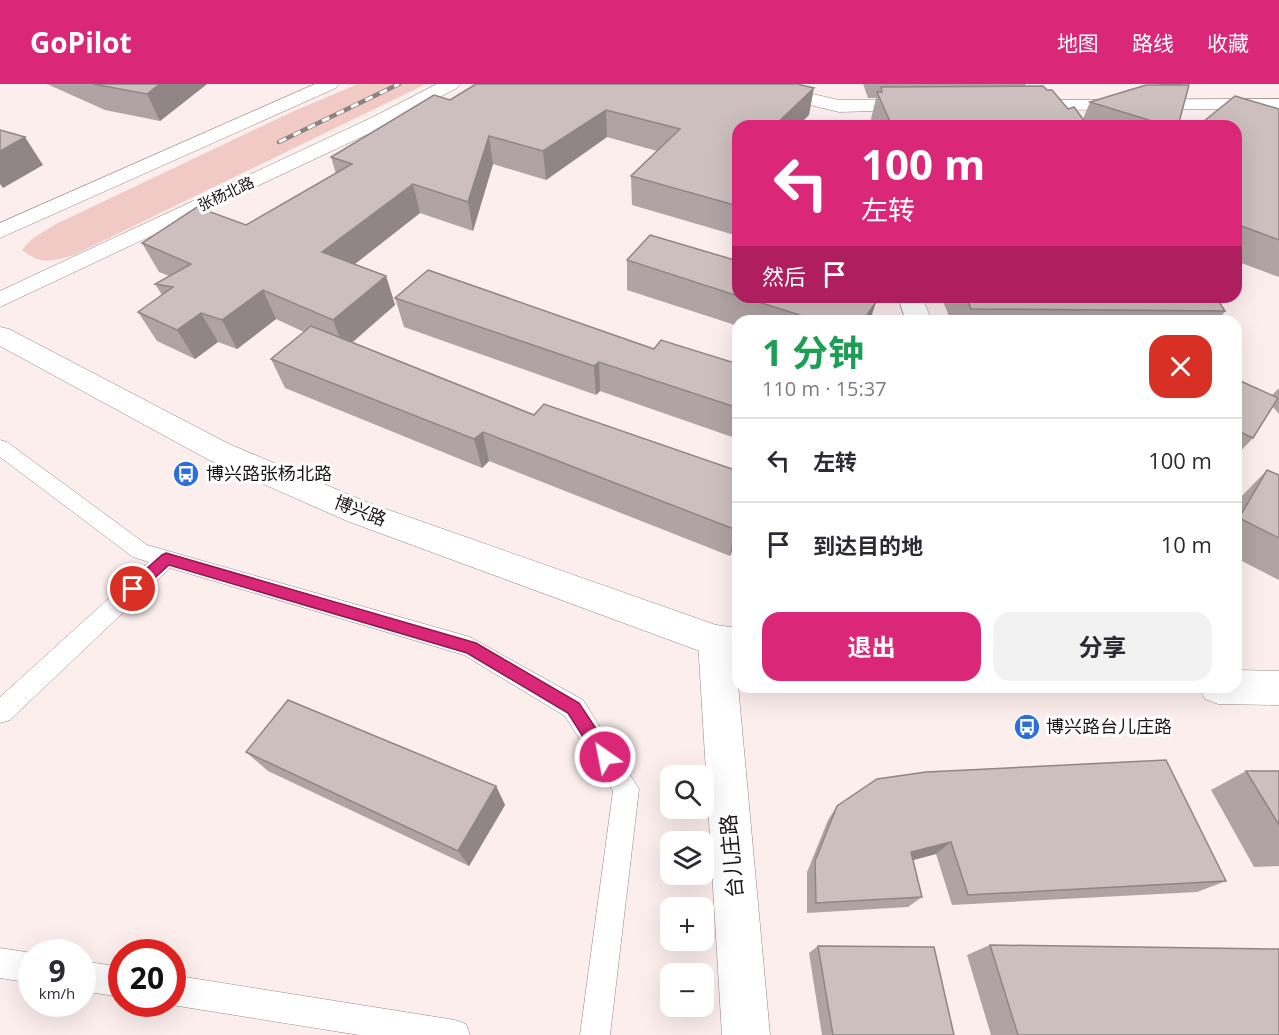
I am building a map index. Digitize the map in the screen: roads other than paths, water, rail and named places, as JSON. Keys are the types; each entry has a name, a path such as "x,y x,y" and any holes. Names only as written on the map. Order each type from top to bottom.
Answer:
{"street":[{"path":"0,231 330,84"},
{"name":"张杨北路","path":"0,300 378,122 451,84"},
{"path":"746,84 839,106 934,105"},
{"path":"837,84 839,106 844,120"},
{"path":"1005,105 1279,104"},
{"name":"博兴路","path":"0,335 219,453 358,512 727,642"},
{"name":"台儿庄路","path":"727,642 746,1035"},
{"path":"1242,687 1279,688"}],"lane":[{"path":"0,447 140,551 471,647 574,708 626,789 595,1035"},
{"path":"1,712 166,559"},
{"path":"0,963 18,966"},
{"path":"186,992 454,1035"}],"railway":[{"path":"279,142 399,84"}],"place":[{"name":"博兴路张杨北路","path":"186,474"},
{"name":"博兴路台儿庄路","path":"1027,727"}]}
